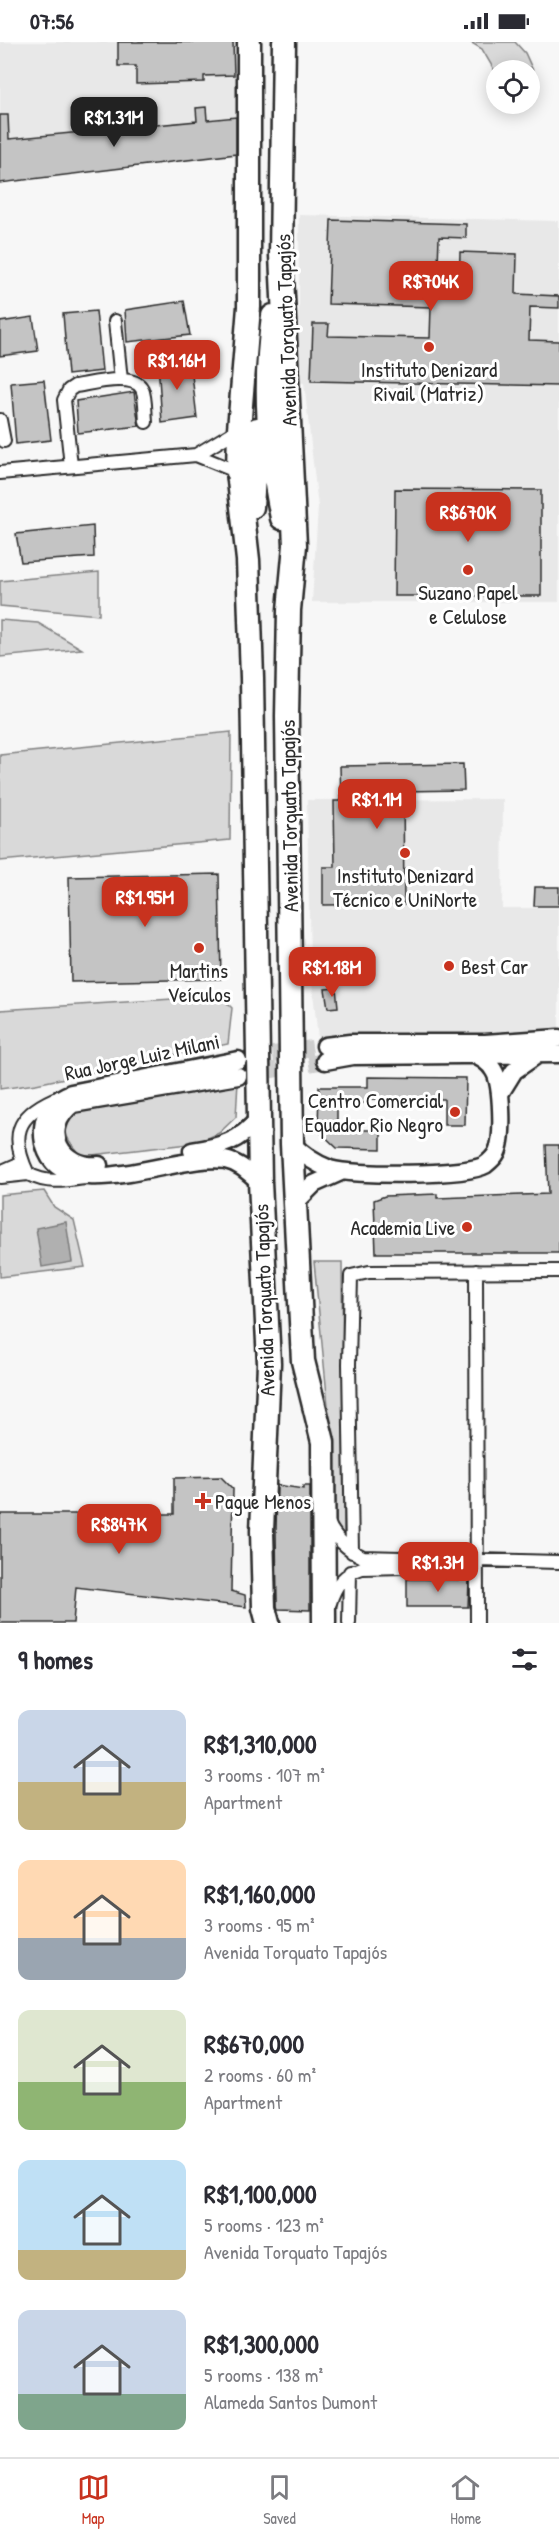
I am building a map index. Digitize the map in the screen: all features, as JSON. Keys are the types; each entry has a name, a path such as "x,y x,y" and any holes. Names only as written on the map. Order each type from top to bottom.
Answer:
{"highway":[{"name":"Avenida Torquato Tapajós","path":"249,42 249,307 237,472 248,560 260,1182 269,1363 262,1532 264,1608 268,1623"},
{"name":"Avenida Torquato Tapajós","path":"284,42 281,255 295,545 291,576 287,716 292,1144 303,1361 323,1442 324,1621"},
{"path":"248,560 258,396 249,307"}],"street":[{"path":"115,321 121,380"},
{"path":"71,466 64,400 65,395 75,386 121,380 134,382 141,386 146,422"},
{"path":"0,420 4,441"},
{"path":"0,473 196,455 239,429"},
{"path":"196,455 237,472"},
{"path":"559,1038 495,1042 350,1043 325,1053 353,1056 559,1054"},
{"path":"292,1144 319,1165 341,1172 450,1173 474,1170 486,1164 497,1152 501,1092 493,1069 481,1058 472,1054"},
{"path":"501,1092 514,1071 539,1054"},
{"name":"Rua Jorge Luiz Milani","path":"259,1118 247,1132 221,1146 97,1166 78,1163 59,1147 55,1132 57,1122 63,1111 73,1104 238,1068 71,1093 58,1097 44,1119 44,1138 49,1156 59,1168 70,1173 97,1177 202,1161 224,1160 235,1163 260,1182"},
{"path":"28,1174 18,1145 21,1124 32,1112 58,1097"},
{"path":"0,1172 24,1162"},
{"path":"296,1202 320,1180 341,1172"},
{"path":"0,1177 28,1174 40,1180 59,1182 97,1177"},
{"path":"476,1271 477,1623"},
{"path":"352,1552 349,1364 351,1277 353,1274 559,1271"},
{"path":"324,1511 330,1528 352,1552 363,1557 463,1558 478,1561"},
{"path":"324,1621 333,1593 340,1581 350,1572 362,1568 448,1566 478,1561 559,1562"},
{"path":"349,1623 350,1572"}],"shaded area":[{"path":"0,42 238,42 238,117 0,140"},
{"path":"470,42 515,42 528,60 488,60 482,49"},
{"path":"299,215 559,221 559,602 312,602 318,507 304,383 299,383"},
{"path":"99,572 99,615 0,606 0,581"},
{"path":"0,620 38,623 82,649 0,657"},
{"path":"231,732 230,840 0,861 0,755"},
{"path":"503,799 502,908 559,908 559,1027 536,1034 351,1034 318,1038 310,965 307,800"},
{"path":"220,996 232,1008 228,1044 36,1084 0,1089 0,1010"},
{"path":"238,1082 236,1117 219,1133 197,1143 83,1156 67,1136 66,1126 72,1112"},
{"path":"44,1191 54,1207 74,1220 85,1267 0,1277 0,1195"},
{"path":"66,1222 72,1262 42,1267 36,1228"},
{"path":"314,1262 342,1262 344,1535 332,1526 332,1446"}],"building":[{"path":"118,42 233,42 234,75 204,76 204,82 136,84 136,66 118,66"},
{"path":"206,107 207,120 236,117 236,154 0,183 0,115 8,115 9,139 197,121 196,108"},
{"path":"331,220 466,224 466,238 439,237 437,292 459,293 460,252 517,254 516,294 559,296 559,308 530,307 529,340 559,341 559,386 311,381 313,324 329,324 328,336 430,338 431,307 328,304"},
{"path":"184,301 190,335 127,342 125,310"},
{"path":"96,311 102,371 68,375 63,314"},
{"path":"33,317 38,351 0,356 0,322"},
{"path":"190,358 197,418 162,423 158,362"},
{"path":"44,380 51,440 16,444 11,383"},
{"path":"134,392 139,426 78,433 76,401"},
{"path":"395,489 541,490 541,596 394,596"},
{"path":"93,526 94,557 21,562 16,534"},
{"path":"463,764 464,790 403,791 404,904 323,905 323,867 335,867 334,801 341,801 340,766"},
{"path":"219,874 221,979 71,982 69,877"},
{"path":"535,887 559,887 559,906 534,906"},
{"path":"336,988 338,1007 328,1008 325,989"},
{"path":"368,1077 466,1078 465,1125 444,1125 444,1099 368,1099 368,1103 337,1103 337,1123 343,1130 381,1130 381,1149 337,1148 318,1130 319,1087 368,1087"},
{"name":"Academia Live","path":"546,1145 559,1145 559,1253 376,1253 374,1200 385,1196 437,1194 437,1198 548,1194"},
{"path":"221,1477 233,1489 231,1591 245,1595 246,1607 76,1587 73,1623 0,1623 0,1514 174,1514 174,1478"},
{"path":"277,1485 303,1489 303,1486 310,1486 310,1610 278,1609 277,1606"},
{"path":"407,1579 469,1580 468,1607 407,1607"}],"tunnel":[{"path":"249,1058 325,1046"},
{"path":"238,1076 325,1061"}],"place":[{"name":"Instituto Denizard Rivail (Matriz)","path":"429,347"},
{"name":"Suzano Papel e Celulose","path":"468,570"},
{"name":"Instituto Denizard Técnico e UniNorte","path":"405,853"},
{"name":"Martins Veículos","path":"199,948"},
{"name":"Best Car","path":"449,966"},
{"name":"Centro Comercial Equador Rio Negro","path":"455,1112"},
{"name":"Academia Live","path":"467,1227"},
{"name":"Pague Menos","path":"203,1501"}]}
